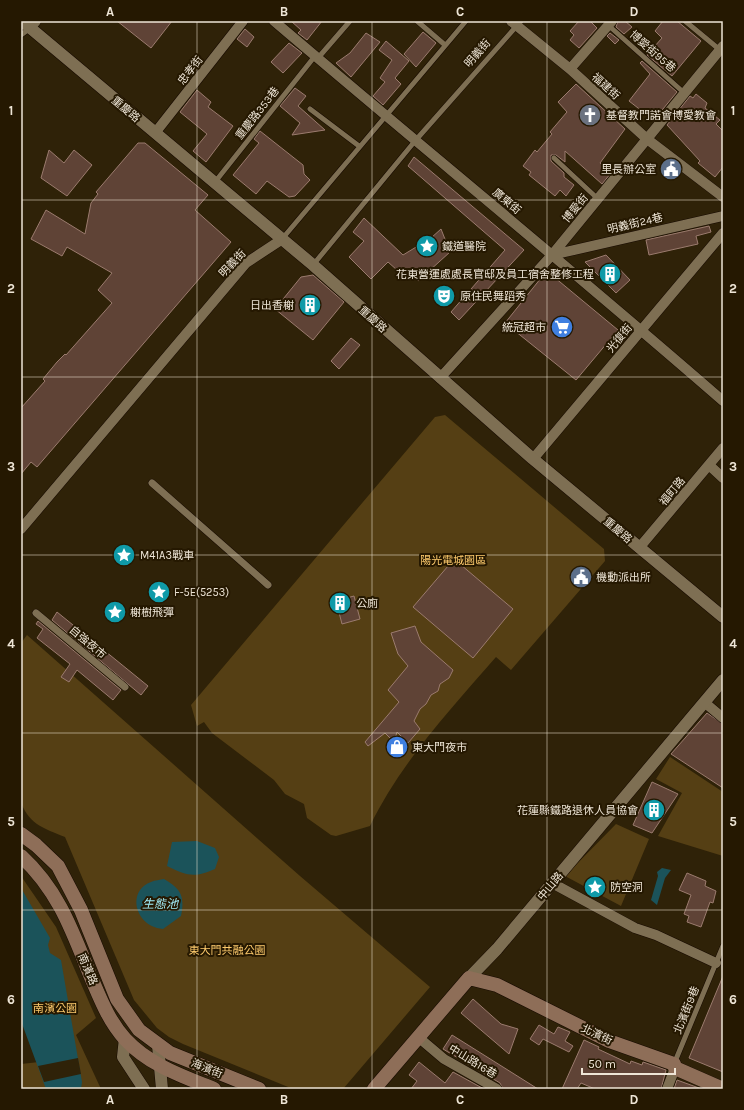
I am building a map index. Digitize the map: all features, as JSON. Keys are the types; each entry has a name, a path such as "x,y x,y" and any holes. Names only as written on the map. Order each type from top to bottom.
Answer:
{"main road":[{"name":"南濱路","path":"21,834 36,844 58,866 81,910 117,999 139,1030 158,1045"},
{"name":"南濱路","path":"21,856 44,879 57,900 106,1013 125,1038 163,1068"},
{"name":"中山路","path":"374,1089 469,978"},
{"name":"北濱街","path":"469,978 497,985 609,1041 674,1066 723,1089"},
{"name":"海濱街","path":"158,1045 201,1066 259,1089"},
{"name":"海濱街","path":"163,1068 214,1089"}],"street":[{"name":"忠孝街","path":"155,133 243,21"},
{"name":"廣東街","path":"274,21 385,116 642,330 723,401"},
{"name":"福建街","path":"516,22 647,139 723,197"},
{"path":"570,69 610,23"},
{"name":"重慶路","path":"27,26 281,240 313,265 533,459 723,617"},
{"name":"博愛街","path":"440,378 552,255 721,48"},
{"name":"明義街24巷","path":"552,255 723,216"},
{"name":"光復街","path":"533,459 723,233"},
{"name":"明義街","path":"21,529 246,263 281,240"},
{"name":"福町路","path":"639,548 723,448"},
{"path":"709,465 723,478"},
{"path":"152,483 268,585"},
{"name":"自強夜市","path":"36,613 125,687"},
{"name":"中山路","path":"469,978 497,949 723,680"},
{"path":"704,702 723,718"},
{"path":"552,883 635,928 656,935 716,963"},
{"name":"中山路16巷","path":"418,1037 444,1059 497,1089"},
{"path":"125,1038 123,1057 144,1089"},
{"path":"158,1045 163,1068 162,1089"},
{"path":"667,1089 674,1066"}],"lane":[{"name":"重慶路353巷","path":"214,183 316,57 350,21"},
{"path":"417,21 445,45"},
{"name":"明義街","path":"281,240 466,21"},
{"path":"685,21 721,48"},
{"name":"明義街","path":"313,265 415,141 516,22"},
{"name":"博愛街95巷","path":"610,23 682,91 686,91"},
{"path":"310,109 359,146"},
{"path":"554,158 598,199"},
{"name":"北濱街9巷","path":"674,1066 723,946"}],"green space":[{"name":"陽光電城園區","path":"445,415 604,549 605,561 511,670 496,657 427,737 411,758 382,803 370,826 336,836 331,835 307,818 304,804 285,794 274,780 212,733 204,722 197,726 191,705 435,417"},
{"name":"東大門共融公園","path":"27,635 300,876 430,987 343,1089 293,1089 183,1044 169,1037 157,1028 134,1000 65,837 39,825 29,817 21,803 21,643"},
{"path":"670,757 723,792 723,856 658,836 682,793 656,779"},
{"path":"616,824 649,839 621,906 565,876"},
{"name":"南濱公園","path":"21,876 56,927 96,1018 76,1035 101,1089 21,1089 21,1064 39,1062 21,1011"}],"water":[{"name":"生態池","path":"197,841 215,848 219,857 215,869 202,874 191,875 167,866 172,842"},
{"path":"662,868 671,870 665,878 657,905 651,900 658,876 657,872"},
{"name":"生態池","path":"164,879 178,890 182,898 182,909 181,916 163,929 153,927 140,916 136,900 138,893 143,887 153,881"},
{"name":"南濱公園","path":"21,888 50,938 48,945 50,953 61,960 82,1082 81,1089 46,1089 21,1021"}],"pier":[{"path":"78,1058 81,1074 44,1082 38,1066"}],"building":[{"path":"117,21 172,21 151,48"},
{"path":"291,21 322,21 307,40 298,33 301,30"},
{"path":"579,21 590,21 597,28 579,48 570,40 574,35 570,31"},
{"path":"618,21 625,21 632,27 624,34 616,27"},
{"path":"663,21 677,21 701,41 672,76 647,55 662,38 655,31"},
{"path":"245,29 254,37 247,47 237,39"},
{"path":"423,32 436,43 416,67 404,54"},
{"path":"366,33 380,42 351,77 336,63 350,53"},
{"path":"610,33 619,40 615,44 607,36"},
{"path":"386,41 409,61 395,78 401,84 383,105 373,96 385,82 380,78 392,60 379,50"},
{"path":"289,43 302,53 283,73 271,62"},
{"path":"642,61 677,92 658,115 652,110 647,115 629,101 650,74 640,63"},
{"path":"576,84 625,129 600,163 611,173 602,184 565,151 565,162 556,155 551,155 551,161 564,173 564,177 574,185 566,196 560,190 555,196 529,175 531,172 523,166 535,150 537,152 552,134 550,132 567,112 558,102"},
{"path":"295,88 306,96 298,106 325,130 292,135 300,123 280,106"},
{"path":"197,90 211,102 208,107 233,126 206,162 193,151 207,134 180,112"},
{"path":"696,94 707,103 705,108 720,120 716,124 723,131 723,167 715,177 698,163 700,161 667,125 690,96 693,98"},
{"path":"260,131 303,165 304,174 310,180 295,196 289,197 267,181 256,194 233,175 259,143 254,139"},
{"path":"138,143 145,143 208,195 195,210 231,242 37,467 31,462 21,474 21,408 45,381 43,379 57,362 65,354 66,355 112,303 98,290 112,273 67,247 62,256 31,239 46,210 85,234 91,203 98,194 96,192"},
{"path":"49,150 64,163 74,150 92,165 67,196 41,178"},
{"path":"414,157 524,250 459,320 451,312 505,250 408,166"},
{"path":"364,218 403,255 431,238 441,229 450,252 418,281 412,274 407,279 388,262 371,279 349,257 364,241 353,232"},
{"path":"709,226 711,232 696,236 698,244 649,255 646,240"},
{"name":"花東營運處處長官邸及員工宿舍整修工程","path":"606,255 630,280 616,293 585,262"},
{"name":"日出香榭","path":"313,275 344,302 313,340 275,309 301,277"},
{"name":"統冠超市","path":"554,277 618,330 576,380 505,323 541,278"},
{"path":"351,338 360,345 339,369 331,361"},
{"path":"454,559 513,609 473,658 413,607"},
{"path":"354,596 360,619 342,624 336,601"},
{"path":"57,612 148,686 141,695 52,620"},
{"path":"38,621 121,690 113,700 77,670 69,682 61,677 70,664 37,638 43,629 36,624"},
{"path":"415,626 421,642 453,670 449,678 440,684 438,691 431,695 426,704 420,709 414,721 420,729 408,743 397,732 394,742 385,733 368,746 365,742 399,702 388,690 408,666 398,654 391,633"},
{"path":"707,713 723,724 723,788 671,754"},
{"name":"花蓮縣鐵路退休人員協會","path":"652,782 678,794 652,833 633,825"},
{"path":"687,873 706,881 705,886 716,891 713,903 710,902 701,927 687,922 689,916 684,914 691,895 679,890"},
{"path":"723,976 723,1072 689,1058"},
{"path":"473,999 501,1024 518,1029 509,1054 461,1013"},
{"path":"539,1025 554,1034 558,1027 570,1032 565,1041 573,1046 569,1052 543,1039 539,1045 530,1039"},
{"path":"452,1035 538,1089 503,1089 500,1083 443,1049"},
{"path":"584,1040 599,1047 598,1049 630,1064 631,1061 642,1065 643,1062 666,1070 661,1089 595,1089 581,1083 577,1089 562,1089"},
{"path":"419,1062 445,1083 453,1072 484,1089 411,1089 417,1081 409,1075"},
{"path":"677,1080 699,1088 699,1089 674,1089"}],"place":[{"name":"基督教門諾會博愛教會","path":"590,115"},
{"name":"里長辦公室","path":"671,169"},
{"name":"鐵道醫院","path":"427,246"},
{"name":"花東營運處處長官邸及員工宿舍整修工程","path":"610,274"},
{"name":"原住民舞蹈秀","path":"444,296"},
{"name":"日出香榭","path":"310,305"},
{"name":"統冠超市","path":"562,327"},
{"name":"M41A3戰車","path":"124,555"},
{"name":"機動派出所","path":"581,577"},
{"name":"F-5E(5253)","path":"159,592"},
{"name":"公廁","path":"340,603"},
{"name":"榭樹飛彈","path":"115,612"},
{"name":"東大門夜市","path":"397,747"},
{"name":"花蓮縣鐵路退休人員協會","path":"654,810"},
{"name":"防空洞","path":"595,887"}]}
